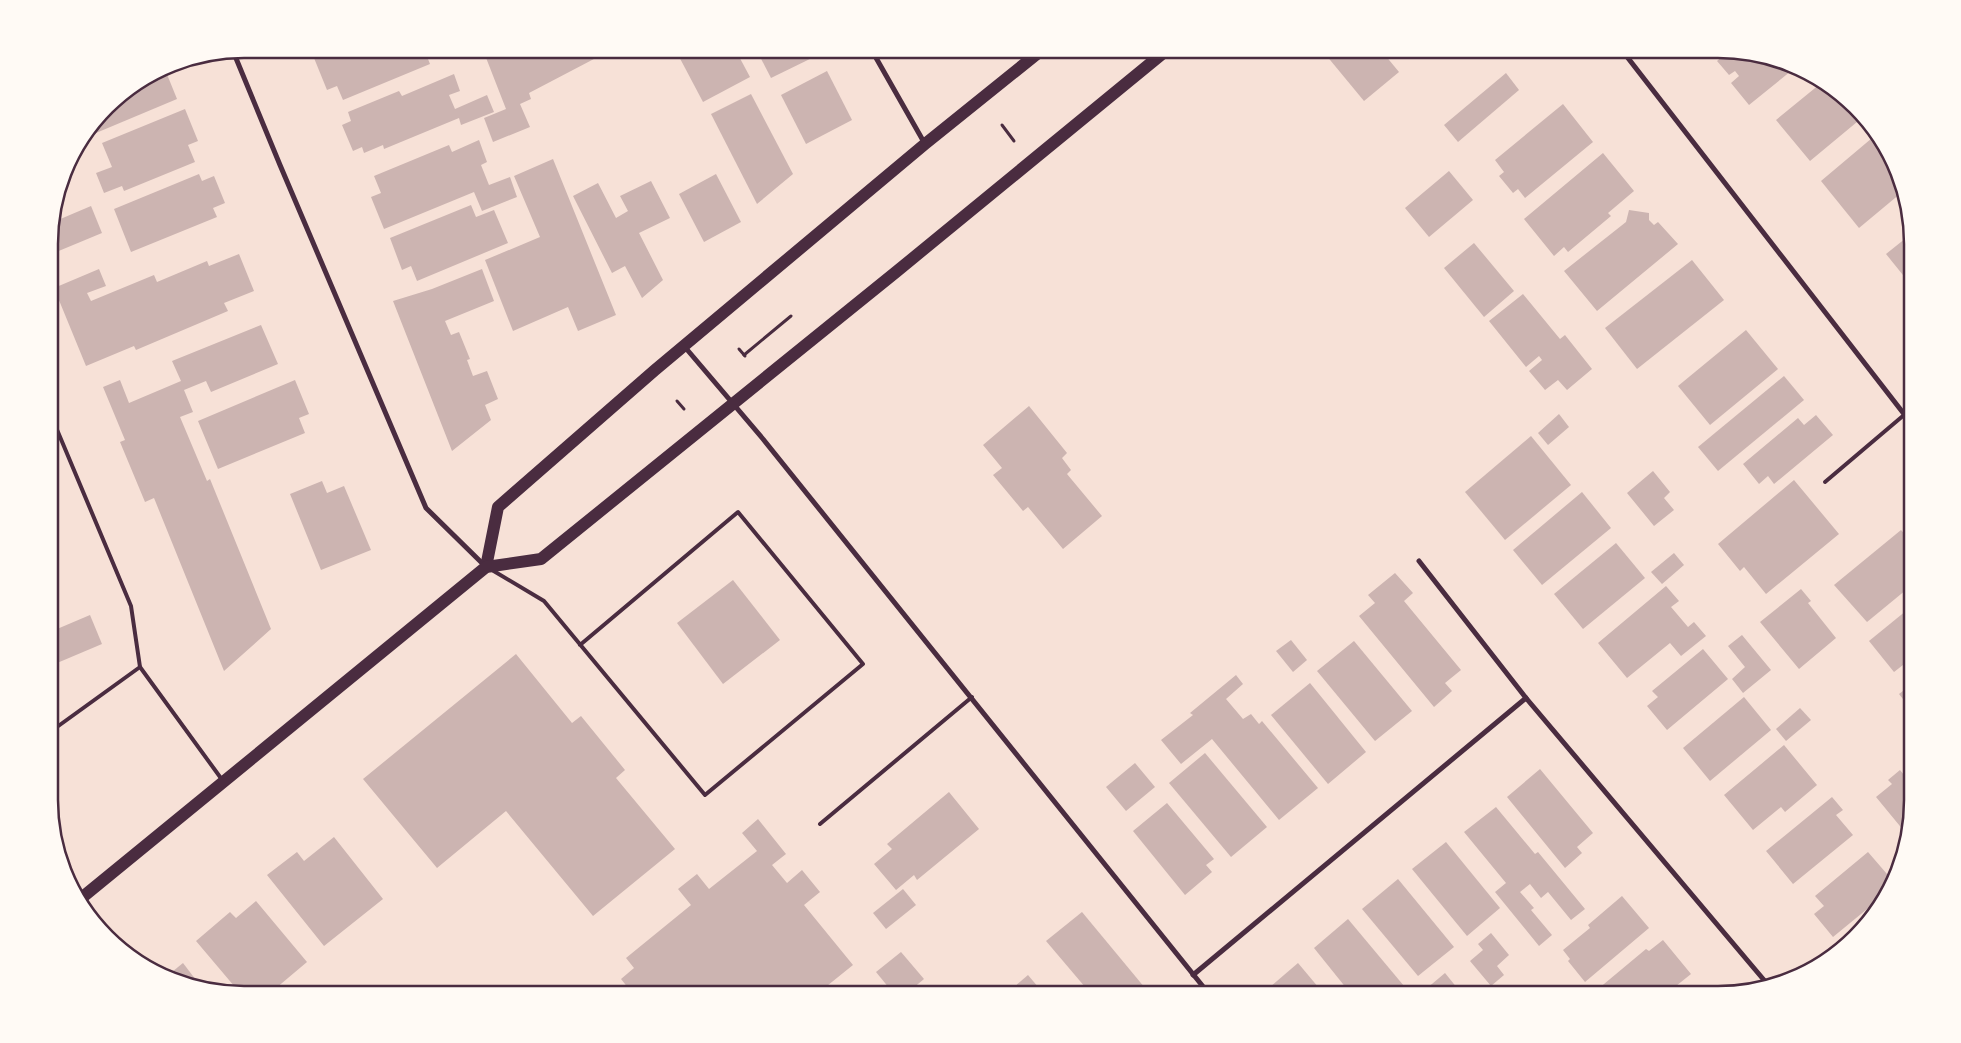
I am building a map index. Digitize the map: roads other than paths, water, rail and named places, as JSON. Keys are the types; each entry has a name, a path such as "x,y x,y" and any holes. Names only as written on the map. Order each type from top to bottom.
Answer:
{"main road":[{"path":"486,567 498,507 684,346 925,144 1032,58"},
{"path":"84,895 486,567 541,559 1157,58"}],"street":[{"path":"236,58 426,508 486,567"},
{"path":"876,58 925,144"},
{"path":"1629,58 1904,415"},
{"path":"684,346 733,403 972,697 1203,986"},
{"path":"1419,561 1526,698 1764,980"},
{"path":"1193,974 1526,698"}],"lane":[{"path":"1825,482 1904,415"},
{"path":"58,432 132,606 140,667 223,782"},
{"path":"486,567 544,602 705,795 863,664 738,512 580,644"},
{"path":"58,726 140,667"},
{"path":"820,824 972,697"}]}
